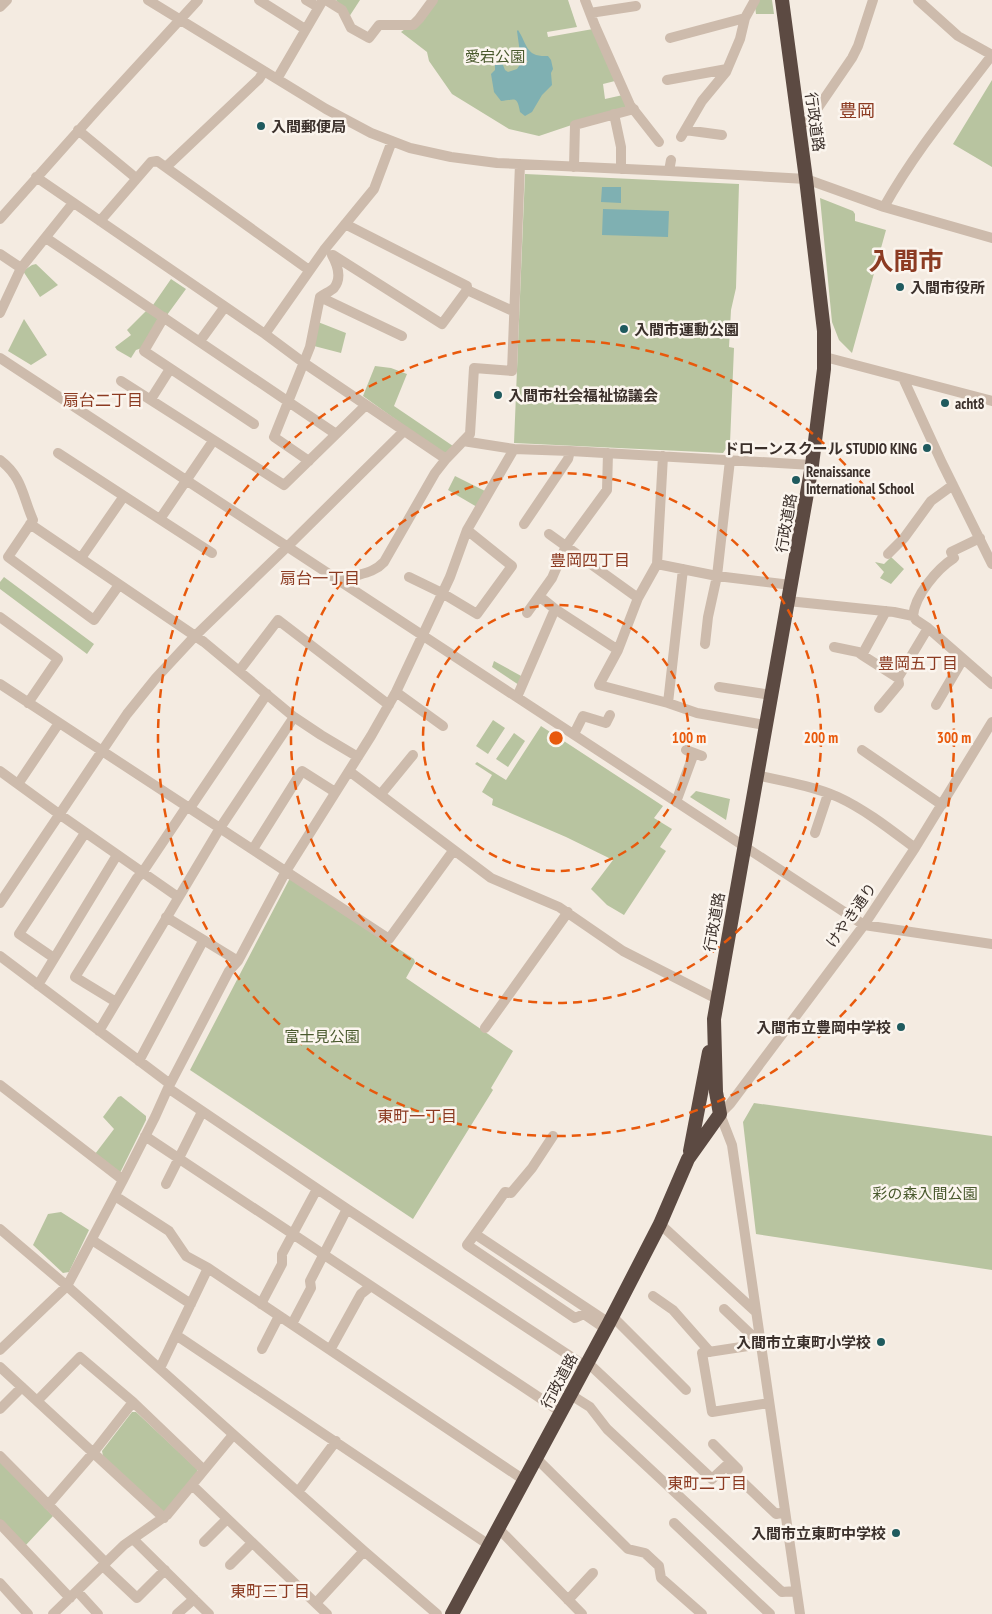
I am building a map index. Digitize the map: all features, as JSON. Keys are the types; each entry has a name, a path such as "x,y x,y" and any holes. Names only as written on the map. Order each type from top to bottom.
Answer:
{"highway":[{"name":"行政道路","path":"452,1614 571,1395 660,1224 688,1159 694,1133 812,465 820,414 825,357 821,304 806,179 782,0"},
{"name":"行政道路","path":"688,1159 720,1114 716,1092 714,1019"}],"street":[{"path":"0,7 7,0"},
{"path":"148,0 359,127 410,148 478,161 806,179 884,208 992,238"},
{"path":"0,219 78,130 198,0"},
{"path":"259,0 305,29"},
{"path":"306,0 322,2 342,10 351,28 369,38 379,25 413,25 433,0"},
{"path":"585,0 630,104 659,142"},
{"path":"722,135 683,133 702,101 727,69 740,39 745,18 755,0"},
{"path":"799,124 806,122 813,115 852,58 858,46 873,0"},
{"path":"884,208 901,177 992,55 958,36 918,0"},
{"path":"277,78 322,2"},
{"path":"590,13 636,6"},
{"path":"670,38 745,18"},
{"path":"667,80 727,69"},
{"path":"166,167 260,79 264,71"},
{"path":"574,166 575,125 634,109"},
{"path":"614,114 621,147 621,168"},
{"path":"78,130 136,178"},
{"path":"265,334 309,270 328,252 345,224 374,190 392,141"},
{"path":"669,170 670,160"},
{"path":"100,221 151,162 157,161 309,270"},
{"path":"341,581 352,575 375,570 384,562 427,486 446,459 470,434 474,368 512,370 520,164"},
{"path":"36,177 224,308 265,334 304,364 446,459"},
{"path":"0,313 21,268 73,203"},
{"path":"328,252 442,324 466,290 467,286 345,224"},
{"path":"46,238 336,434"},
{"path":"309,461 274,437 310,348 320,297 334,289 338,281 338,269 328,252"},
{"path":"0,254 21,268"},
{"path":"466,290 513,311"},
{"path":"320,297 402,336"},
{"path":"200,341 224,308"},
{"path":"164,317 144,350 254,424"},
{"path":"825,357 992,401"},
{"path":"0,358 864,925 992,944"},
{"path":"151,399 170,369"},
{"path":"903,378 992,564"},
{"path":"121,381 284,485 366,405"},
{"path":"0,903 102,750 146,690 195,636 404,431"},
{"path":"160,519 213,440"},
{"path":"463,441 514,449 812,465"},
{"path":"0,1350 67,1286 115,1196 169,1086 229,971 238,961 286,871 358,757 396,692 450,577 467,530 514,449"},
{"path":"524,524 568,459 570,451"},
{"path":"58,453 212,553"},
{"path":"527,613 552,578 566,546 607,490 608,453"},
{"path":"663,456 657,564 638,598 618,650 599,685 668,703 697,713 766,725"},
{"path":"0,460 17,477 33,520 8,556 94,620 119,585"},
{"path":"705,644 708,617 717,576 730,460"},
{"path":"888,554 904,538 930,501 953,485"},
{"path":"82,558 124,496"},
{"path":"30,524 204,642 294,717 358,757"},
{"path":"409,577 442,593 477,614 512,566 467,530"},
{"path":"549,534 638,598"},
{"path":"980,538 951,552 954,558 941,567 928,582 914,610 914,616 916,620 928,628 992,684"},
{"path":"657,564 717,576 791,585"},
{"path":"668,703 683,569"},
{"path":"539,596 555,609 618,650"},
{"path":"788,601 886,611 914,616"},
{"path":"517,697 555,609"},
{"path":"862,655 886,611"},
{"path":"0,617 58,659 28,702"},
{"path":"239,672 278,620 389,705"},
{"path":"879,708 899,684 898,678 928,628"},
{"path":"834,647 858,652 898,678"},
{"path":"936,705 963,659"},
{"path":"0,684 389,939 453,850"},
{"path":"719,687 771,695"},
{"path":"396,692 443,726"},
{"path":"116,1002 75,977 137,878 267,694"},
{"path":"574,734 583,716 606,723 610,715"},
{"path":"99,1031 220,828 294,717"},
{"name":"けやき通り","path":"720,1114 730,1104 864,925 915,848 992,722"},
{"path":"18,784 59,723"},
{"path":"862,750 942,805"},
{"path":"676,802 694,753"},
{"path":"381,794 413,755"},
{"path":"253,849 302,770 335,792"},
{"path":"0,771 178,897"},
{"path":"349,771 491,878 568,912 622,951 717,999"},
{"path":"756,775 792,783 837,797 868,815 915,848"},
{"path":"815,833 828,794"},
{"path":"54,958 18,934 85,832"},
{"path":"38,985 118,855"},
{"path":"485,1028 568,912"},
{"path":"166,917 238,961"},
{"path":"139,1061 203,941"},
{"path":"0,956 139,1061 202,1112 586,1364 712,1479 726,1466 776,1514 784,1507"},
{"path":"0,1085 123,1180"},
{"path":"166,1184 202,1112"},
{"path":"720,1114 732,1145 800,1614"},
{"path":"145,1136 561,1412"},
{"path":"553,1136 532,1168 512,1193 505,1192 467,1245 575,1318 584,1314 609,1323"},
{"path":"261,1304 282,1264 282,1254 317,1189"},
{"path":"115,1196 168,1231 186,1256 208,1268 524,1480"},
{"path":"292,1324 311,1288 310,1281 348,1209"},
{"path":"660,1224 756,1312"},
{"path":"0,1229 67,1286 437,1614"},
{"path":"475,1234 609,1323 686,1390"},
{"path":"92,1240 191,1304"},
{"path":"160,1368 208,1268"},
{"path":"330,1350 361,1294 371,1286"},
{"path":"653,1296 673,1310 710,1352"},
{"path":"724,1309 761,1344"},
{"path":"262,1348 279,1316"},
{"path":"176,1335 489,1545"},
{"path":"761,1344 702,1353 712,1412 769,1403"},
{"path":"37,1401 80,1357 133,1402 204,1470"},
{"path":"0,1367 164,1518"},
{"path":"0,1409 22,1387"},
{"path":"571,1395 590,1407 607,1429 782,1592 796,1591"},
{"path":"48,1505 93,1453 133,1402"},
{"path":"53,1614 124,1545 164,1518 233,1435"},
{"path":"298,1492 336,1441"},
{"path":"713,1444 772,1502 784,1507"},
{"path":"0,1456 137,1598 165,1570"},
{"path":"536,1458 628,1549 646,1553 659,1566 662,1578 702,1614"},
{"path":"192,1485 326,1614"},
{"path":"204,1542 228,1519"},
{"path":"674,1523 770,1614"},
{"path":"1,1528 98,1614"},
{"path":"498,1528 582,1614"},
{"path":"133,1539 209,1614"},
{"path":"230,1565 252,1543"},
{"path":"316,1603 364,1551"},
{"path":"568,1600 593,1573"},
{"path":"0,1583 28,1614"},
{"path":"177,1614 194,1599"}],"green space":[{"path":"336,0 360,0 349,17"},
{"name":"愛宕公園","path":"437,0 568,0 577,27 547,32 548,37 593,29 615,81 603,84 605,99 623,95 628,106 539,136 509,129 452,94 429,61 427,52 401,32"},
{"path":"759,0 772,0 774,14 756,14 755,6"},
{"path":"992,80 992,167 953,144"},
{"name":"入間市運動公園","path":"525,174 739,184 736,288 731,310 729,347 734,348 730,443 723,453 514,443"},
{"path":"820,198 853,211 855,221 886,230 852,353 839,340 832,322"},
{"path":"36,264 58,285 40,297 23,271"},
{"path":"171,279 186,289 167,315 153,305"},
{"path":"146,311 159,319 142,348 136,350 131,358 115,347 131,335 127,330"},
{"path":"24,319 47,355 31,365 8,351"},
{"path":"318,322 346,333 341,353 314,346"},
{"path":"375,366 391,368 407,374 394,406 453,446 445,455 363,396"},
{"path":"455,476 487,492 477,507 448,490"},
{"path":"891,557 904,569 891,584 880,578 884,572 875,562 884,564"},
{"path":"4,577 94,644 87,654 0,589 0,582"},
{"path":"494,661 523,677 519,685 492,667"},
{"path":"493,720 505,728 488,754 476,746"},
{"path":"541,726 663,806 654,818 672,829 660,847 666,851 624,915 607,905 591,889 613,860 492,805 493,799 482,792 492,775 475,764 477,762 506,780"},
{"path":"514,733 525,741 508,767 496,759"},
{"path":"696,791 730,799 726,820 690,797"},
{"name":"富士見公園","path":"290,878 414,959 415,962 406,978 513,1051 491,1088 493,1090 413,1219 190,1070"},
{"path":"121,1096 146,1116 146,1120 120,1173 95,1154 114,1129 103,1117 118,1097"},
{"name":"彩の森入間公園","path":"754,1103 992,1136 992,1270 756,1234 743,1122"},
{"path":"61,1212 89,1230 69,1272 63,1273 33,1245 48,1214"},
{"path":"132,1412 136,1412 197,1469 198,1473 166,1511 162,1512 103,1456 102,1451"},
{"path":"0,1460 53,1516 25,1546 0,1520"}],"water":[{"path":"518,30 528,49 535,54 548,56 553,69 551,73 552,85 542,95 532,112 525,116 520,112 518,103 515,100 501,101 494,92 491,74 495,70 495,64 498,60 501,60 505,70 508,72 517,69 521,63 528,62 520,53"},
{"path":"602,187 621,187 621,203 601,202"},
{"path":"603,209 669,211 668,237 602,235"}],"place":[{"name":"入間郵便局","path":"261,126"},
{"name":"入間市役所","path":"900,287"},
{"name":"入間市運動公園","path":"624,329"},
{"name":"入間市社会福祉協議会","path":"498,395"},
{"name":"acht8","path":"945,403"},
{"name":"ドローンスクール STUDIO KING","path":"927,448"},
{"name":"Renaissance International School","path":"796,480"},
{"name":"入間市立豊岡中学校","path":"901,1027"},
{"name":"入間市立東町小学校","path":"881,1342"},
{"name":"入間市立東町中学校","path":"896,1533"}],"district":[{"name":"豊岡","path":"857,110"},
{"name":"入間市","path":"906,261"},
{"name":"扇台二丁目","path":"103,400"},
{"name":"豊岡四丁目","path":"590,560"},
{"name":"扇台一丁目","path":"320,578"},
{"name":"豊岡五丁目","path":"918,663"},
{"name":"東町一丁目","path":"417,1116"},
{"name":"東町二丁目","path":"707,1483"},
{"name":"東町三丁目","path":"270,1591"}]}
